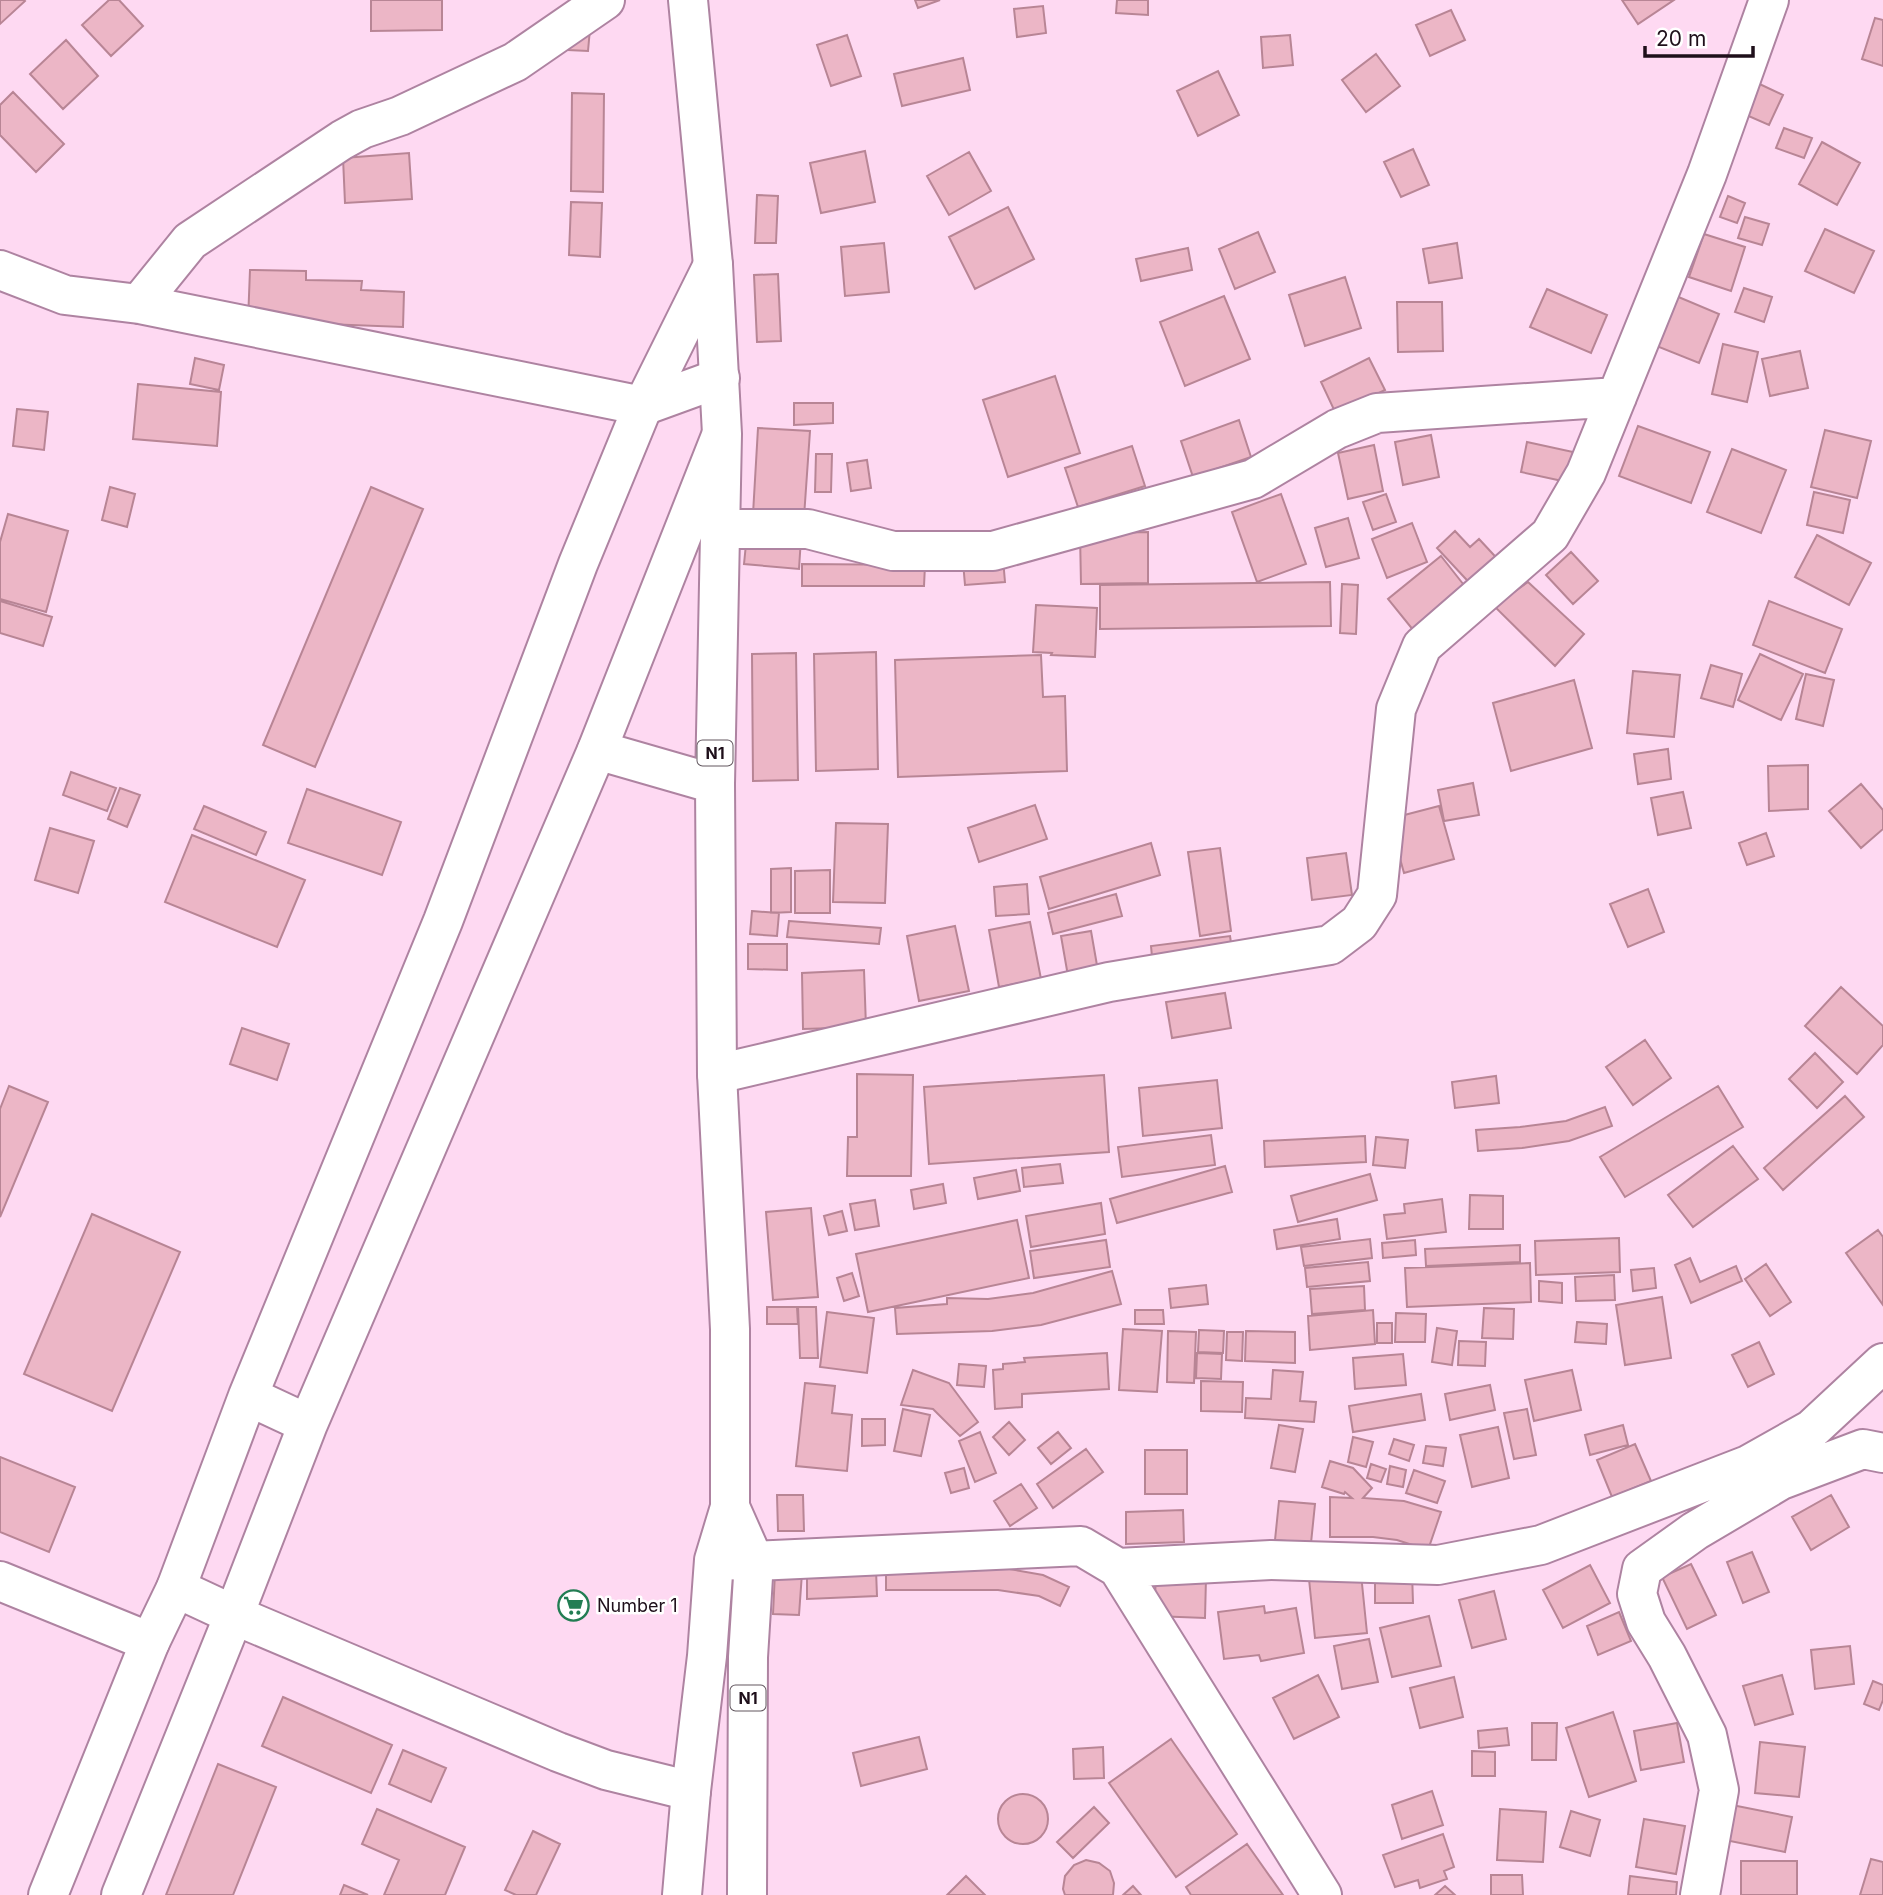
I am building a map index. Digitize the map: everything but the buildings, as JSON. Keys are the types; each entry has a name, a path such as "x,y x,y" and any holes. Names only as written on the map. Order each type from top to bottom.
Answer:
{"main road":[{"path":"139,304 190,241 342,140 515,62 605,0"},
{"name":"N1","path":"682,1895 691,1791 708,1656 714,1560 730,1507 730,1329 717,1074 715,784 722,434 713,265 688,0"},
{"path":"717,1074 1109,982 1330,945 1359,923 1377,895 1396,709 1422,646 1550,535 1586,473 1707,174 1769,0"},
{"path":"48,1895 150,1642 176,1588 248,1396 443,921 578,564 643,406 713,265"},
{"path":"0,270 65,295 139,304 643,406 720,378"},
{"path":"720,529 808,529 893,551 993,551 1253,478 1337,429 1377,413 1617,397"},
{"path":"121,1895 308,1424 597,750 722,434"},
{"path":"597,750 715,784"},
{"path":"1118,1568 1272,1560 1438,1565 1541,1545 1748,1465 1812,1429 1883,1363"},
{"path":"248,1396 308,1424"},
{"path":"1700,1895 1719,1790 1707,1735 1667,1656 1646,1622 1637,1594 1642,1569 1695,1531 1781,1480 1863,1449 1883,1453"},
{"name":"N1","path":"730,1507 754,1562 748,1657 747,1895"},
{"path":"714,1560 754,1562 1081,1546 1118,1568 1322,1895"},
{"path":"0,1581 150,1642"},
{"path":"176,1588 234,1615 606,1770 691,1791"}],"place":[{"name":"Number 1","path":"574,1605"}]}
